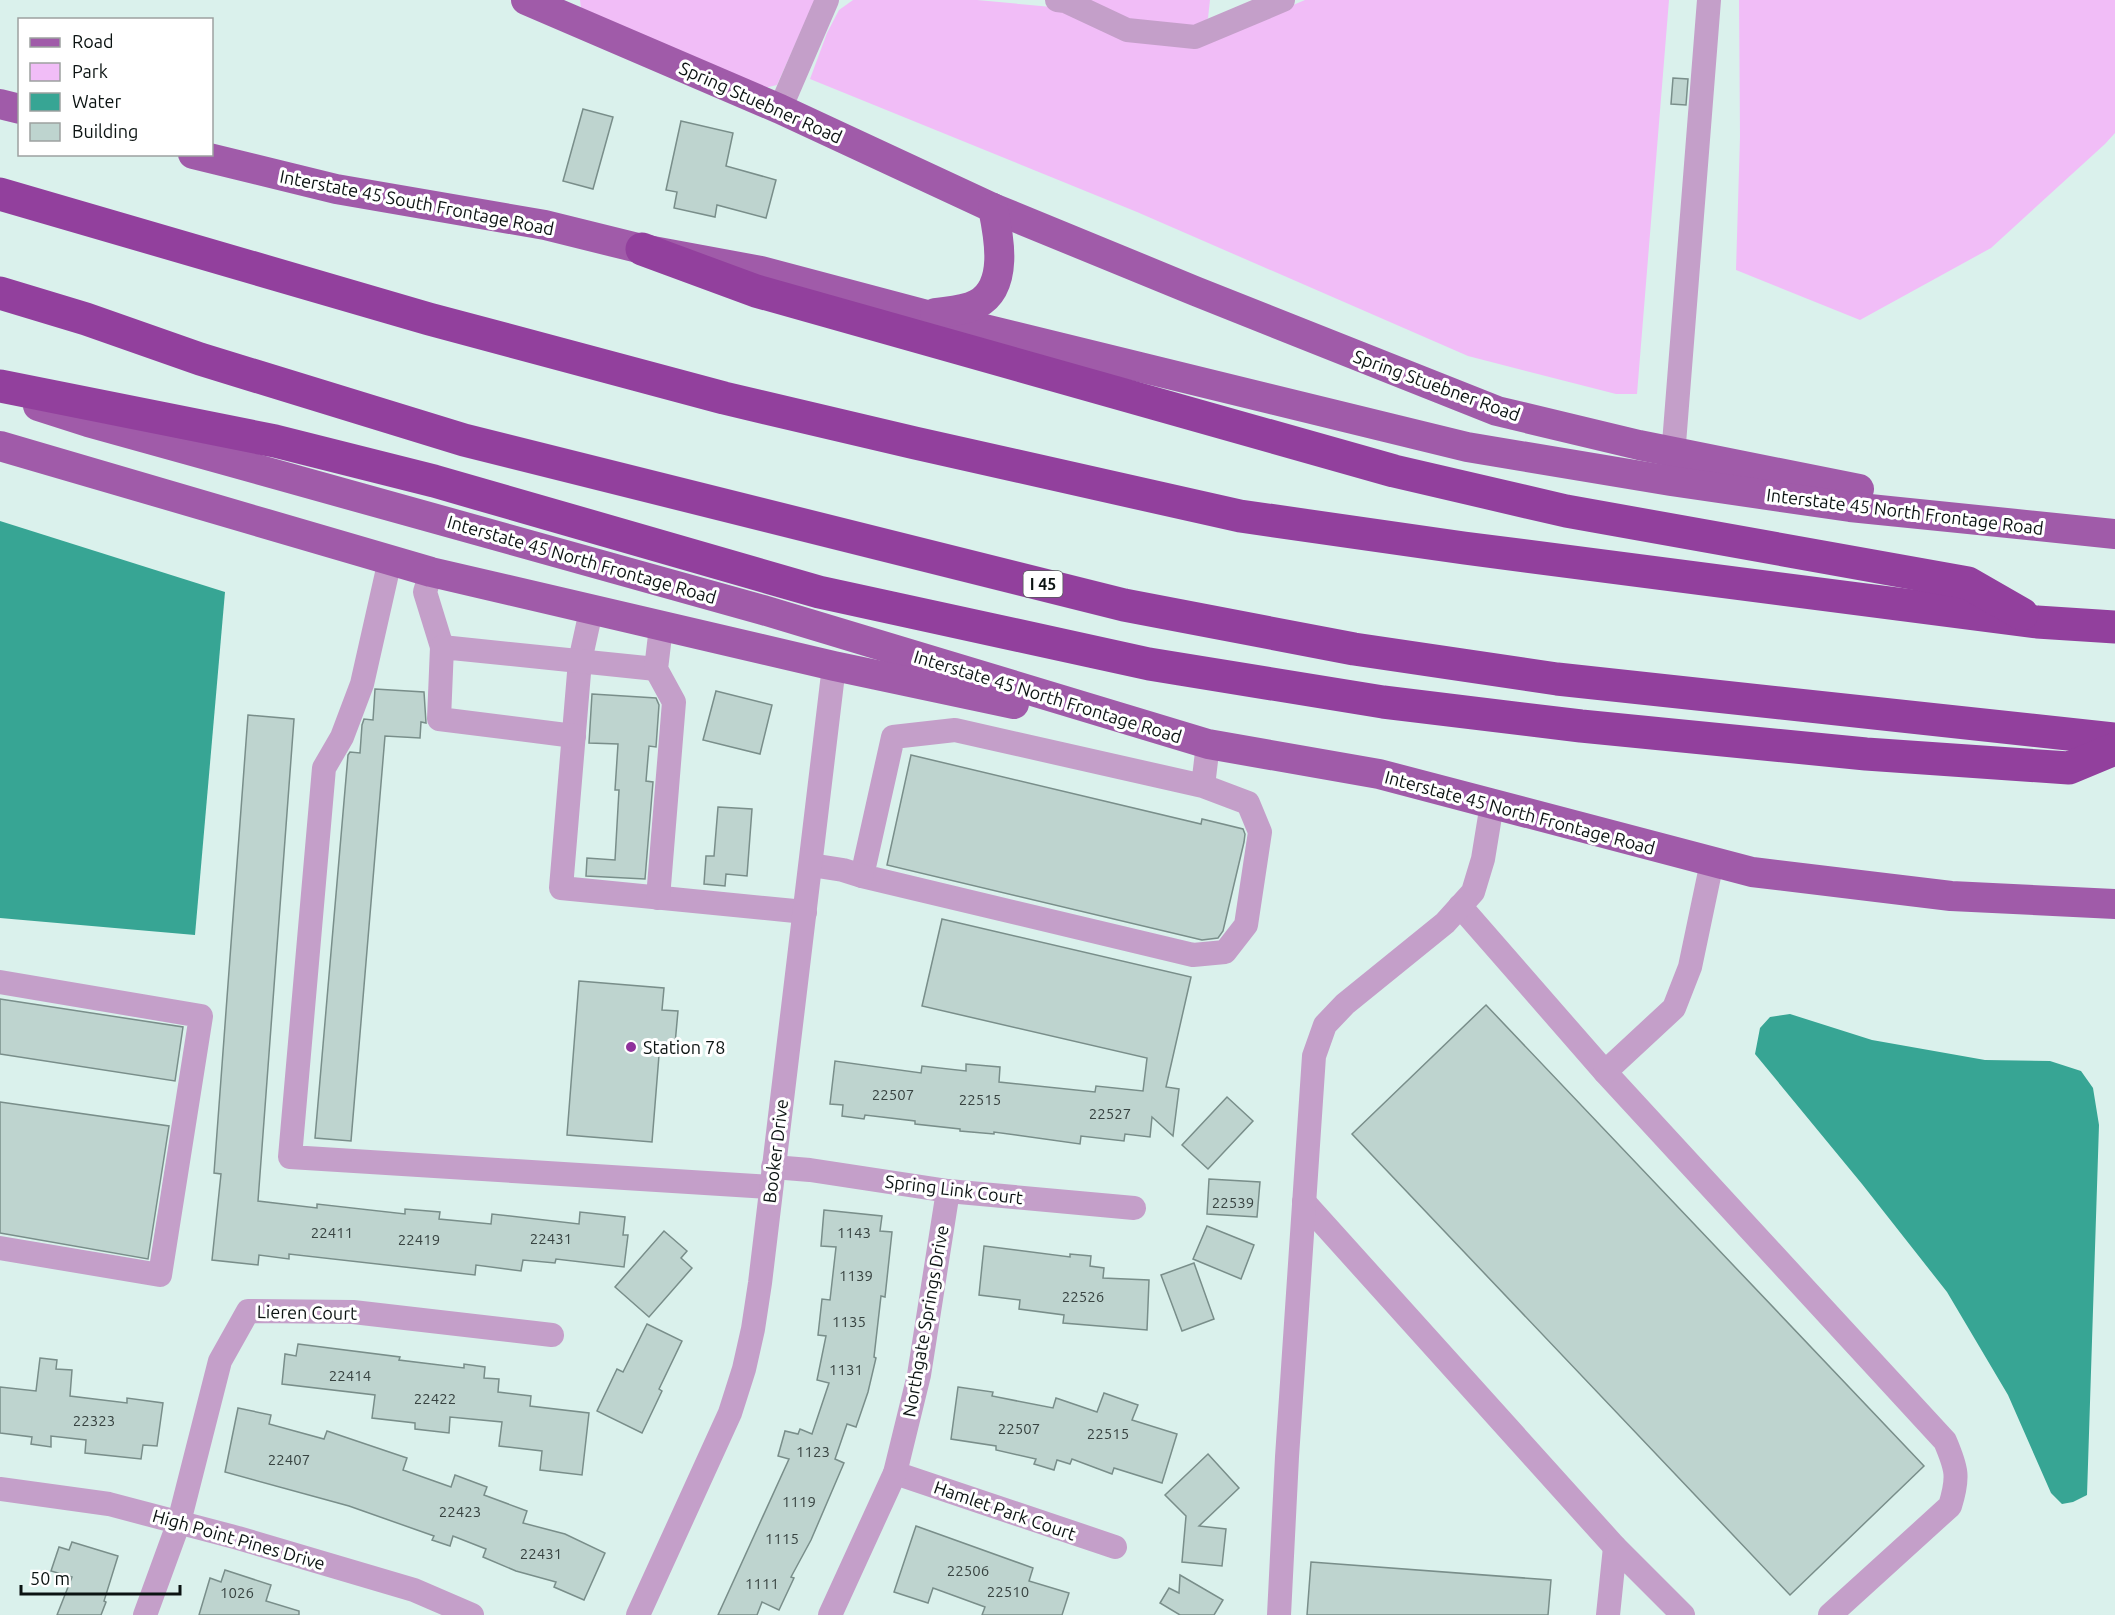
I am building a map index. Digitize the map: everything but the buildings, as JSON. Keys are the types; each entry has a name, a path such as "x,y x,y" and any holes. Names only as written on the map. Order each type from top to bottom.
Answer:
{"highway":[{"path":"0,194 429,320 724,398 1240,516 1487,551 2037,622 2115,627"},
{"path":"642,249 756,291 1394,471 1566,511 1968,583 2037,622"},
{"name":"I 45","path":"0,292 200,359 464,440 1124,605 1354,649 1557,679 2115,739"},
{"path":"0,386 286,444 467,490 819,592 1149,664 1383,702 1581,726 1866,754 2069,768 2115,749"}],"main road":[{"name":"Spring Stuebner Road","path":"538,2 780,108 993,208 1497,411 1672,466 1851,487 2005,524"},
{"path":"0,104 18,108"},
{"name":"Interstate 45 South Frontage Road","path":"201,156 336,189 545,225 642,249"},
{"path":"923,314 966,309 979,303 990,294 998,270 999,237 993,208"},
{"path":"642,249 761,271 923,314 1467,447 1672,466"},
{"name":"Interstate 45 North Frontage Road","path":"0,394 88,422 763,610 1208,744 1379,774 1752,872 1951,896 2115,903"},
{"path":"0,446 431,572 834,666 1208,744"},
{"name":"Interstate 45 North Frontage Road","path":"2005,524 2115,534"}],"street":[{"path":"780,108 828,0"},
{"path":"1057,0 1065,1 1127,30 1195,37 1283,0"},
{"path":"1672,466 1709,0"},
{"name":"Spring Link Court","path":"390,560 362,684 342,737 324,768 290,1157 772,1177 810,1170 948,1191 1134,1208"},
{"path":"431,572 425,592 442,646 439,719 574,736"},
{"path":"591,611 580,661 561,888 805,912"},
{"path":"658,898 674,702 656,669 661,627"},
{"path":"442,646 656,669"},
{"name":"Booker Drive","path":"638,1615 734,1402 753,1329 834,666"},
{"path":"811,865 843,870 862,876 1193,955 1225,952 1246,925 1260,832 1248,803 1203,786 955,730 893,737 862,876"},
{"path":"1203,786 1208,744"},
{"path":"1279,1615 1314,1056 1325,1025 1345,1004 1445,923 1473,892 1483,859 1492,804"},
{"path":"1605,1072 1674,1008 1690,968 1712,862"},
{"path":"1460,906 1605,1072 1945,1441 1954,1463 1957,1485 1950,1506 1830,1615"},
{"path":"0,982 201,1016 160,1275 0,1248"},
{"name":"Northgate Springs Drive","path":"830,1615 894,1473 919,1375 948,1191"},
{"path":"1304,1202 1615,1547 1683,1615"},
{"name":"Lieren Court","path":"180,1522 220,1361 248,1311 353,1312 552,1335"},
{"name":"Hamlet Park Court","path":"894,1473 1114,1547"},
{"name":"High Point Pines Drive","path":"0,1489 109,1504 180,1522 414,1590 462,1613"},
{"path":"145,1615 180,1522"},
{"path":"1608,1615 1615,1547"}],"green space":[{"path":"580,0 815,0 777,85 760,89 581,8"},
{"path":"853,0 977,0 1063,8 1199,45 1305,0 1669,0 1637,394 1616,394 1468,356 1137,212 810,79 827,33 839,10"},
{"path":"1084,0 1210,0 1208,18 1195,30 1136,24"},
{"path":"1739,0 2115,0 2115,133 1991,248 1860,320 1736,270 1740,137"}],"water":[{"path":"0,521 225,592 195,935 0,918"},
{"path":"1790,1014 1872,1040 1985,1060 2050,1061 2081,1071 2093,1088 2099,1125 2087,1495 2073,1502 2062,1504 2051,1493 2008,1395 1947,1292 1755,1054 1760,1028 1770,1017"}],"place":[{"name":"Station 78","path":"631,1047"}]}
